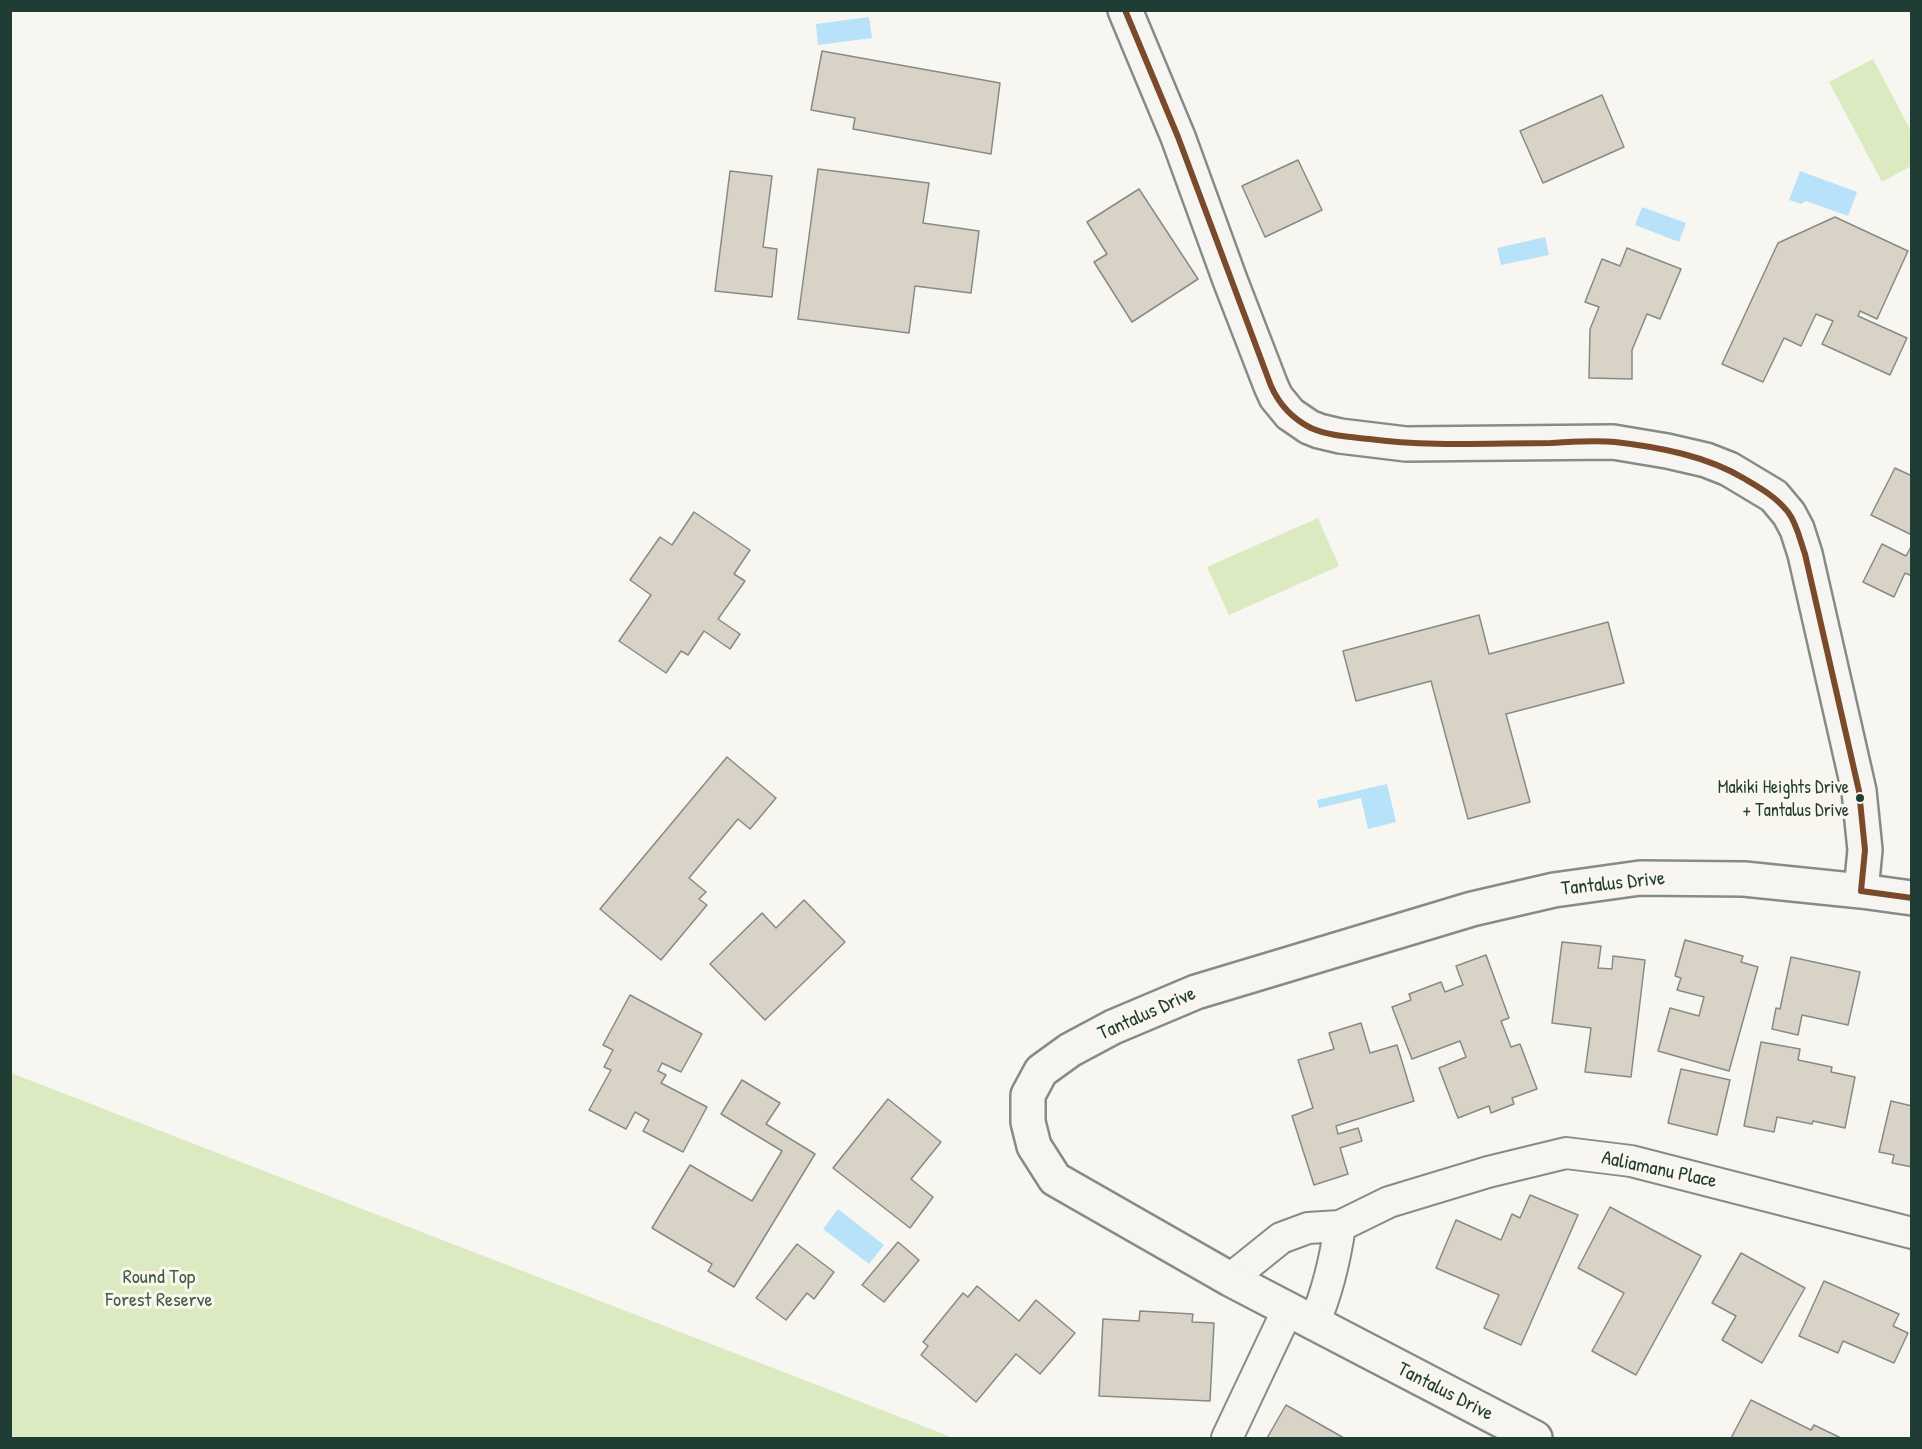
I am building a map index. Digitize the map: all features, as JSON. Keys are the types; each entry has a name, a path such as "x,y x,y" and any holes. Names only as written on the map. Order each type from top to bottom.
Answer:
{"street":[{"path":"1125,10 1178,137 1276,397 1282,406 1299,421 1319,431 1341,436 1406,444 1613,442 1706,460 1729,469 1774,496 1797,528 1805,554 1859,791 1865,850 1861,891"},
{"name":"Tantalus Drive","path":"1535,1438 1230,1279 1054,1179 1034,1146 1028,1122 1028,1095 1041,1071 1070,1050 1113,1028 1196,992 1472,909 1544,892 1640,878 1744,879 1911,898"},
{"name":"Aaliamanu Place","path":"1230,1279 1281,1238 1308,1228 1340,1226 1389,1202 1488,1172 1566,1153 1631,1161 1911,1233"},
{"path":"1227,1438 1301,1316 1324,1301 1340,1226"}],"green space":[{"path":"1873,59 1911,131 1911,166 1882,182 1829,82"},
{"path":"1318,518 1339,566 1229,615 1207,567"},
{"name":"Round Top Forest Reserve","path":"11,1073 954,1438 11,1438"}],"water":[{"path":"869,17 872,38 818,45 816,24"},
{"path":"1800,171 1857,192 1848,216 1806,201 1801,204 1789,200"},
{"path":"1642,207 1686,223 1679,242 1635,225"},
{"path":"1545,237 1549,255 1501,265 1497,248"},
{"path":"1387,784 1396,822 1368,829 1361,798 1319,808 1317,800"},
{"path":"838,1209 884,1245 869,1264 823,1229"}],"building":[{"path":"822,51 1000,83 991,154 853,129 855,118 811,110"},
{"path":"1602,95 1624,147 1543,183 1520,131"},
{"path":"1298,160 1322,210 1265,237 1242,186"},
{"path":"818,169 929,183 923,223 979,231 971,293 915,286 909,333 798,319"},
{"path":"730,171 772,176 763,247 777,249 772,297 715,291"},
{"path":"1139,189 1198,279 1132,322 1094,262 1107,254 1087,222"},
{"path":"1835,217 1908,251 1877,319 1860,311 1858,316 1907,338 1890,375 1822,344 1833,321 1816,314 1801,346 1784,338 1763,382 1722,364 1778,243"},
{"path":"1627,248 1681,269 1660,319 1647,314 1632,350 1632,379 1589,378 1590,329 1599,307 1585,302 1602,259 1620,266"},
{"path":"1895,468 1912,476 1912,535 1871,515"},
{"path":"694,512 750,550 734,574 745,581 718,619 740,634 730,649 704,631 688,655 681,651 666,673 619,641 651,595 630,580 660,537 672,545"},
{"path":"1882,544 1906,556 1912,545 1912,576 1905,573 1894,597 1863,582"},
{"path":"1479,615 1489,654 1608,622 1624,683 1506,714 1530,802 1468,819 1431,681 1356,701 1343,651"},
{"path":"727,757 776,798 750,829 738,819 689,878 706,892 699,899 707,905 661,960 600,909"},
{"path":"804,900 845,942 765,1020 710,964 762,913 776,928"},
{"path":"1685,940 1743,956 1741,962 1758,967 1729,1071 1658,1051 1670,1008 1699,1016 1704,997 1677,990 1681,978 1675,976"},
{"path":"1562,942 1601,946 1598,968 1612,969 1613,956 1645,960 1631,1077 1585,1072 1591,1028 1552,1023"},
{"path":"1486,955 1509,1018 1501,1021 1511,1047 1520,1044 1537,1089 1512,1098 1514,1104 1491,1113 1489,1106 1458,1118 1439,1068 1466,1057 1460,1041 1412,1059 1392,1007 1411,1000 1409,994 1441,982 1445,992 1463,985 1456,966"},
{"path":"1791,957 1860,972 1848,1025 1802,1015 1798,1035 1772,1029 1776,1008 1780,1009"},
{"path":"630,995 702,1034 681,1072 662,1063 658,1071 666,1075 661,1083 707,1107 683,1152 643,1131 649,1120 635,1112 626,1129 589,1110 611,1070 604,1067 613,1050 603,1045"},
{"path":"1361,1023 1370,1053 1397,1045 1414,1101 1336,1126 1338,1134 1358,1128 1362,1141 1340,1148 1348,1174 1314,1185 1292,1116 1313,1108 1298,1060 1334,1049 1329,1033"},
{"path":"1761,1042 1800,1049 1798,1060 1832,1067 1831,1072 1855,1077 1845,1128 1813,1121 1812,1124 1777,1117 1774,1132 1744,1126"},
{"path":"1681,1069 1730,1080 1717,1135 1668,1123"},
{"path":"742,1080 780,1103 766,1124 815,1154 734,1287 708,1271 712,1264 652,1228 690,1165 752,1201 782,1151 721,1114"},
{"path":"888,1099 941,1142 911,1179 933,1197 910,1228 833,1168"},
{"path":"1891,1101 1912,1106 1912,1167 1892,1163 1894,1155 1879,1152"},
{"path":"1530,1195 1578,1215 1521,1345 1484,1328 1499,1295 1436,1268 1456,1220 1501,1240 1512,1214 1520,1218"},
{"path":"1610,1207 1701,1256 1636,1375 1592,1351 1624,1293 1578,1268"},
{"path":"898,1242 919,1260 884,1302 862,1285"},
{"path":"797,1244 834,1272 814,1299 807,1293 786,1320 756,1298"},
{"path":"1741,1253 1805,1288 1762,1363 1722,1340 1736,1316 1712,1303"},
{"path":"1824,1281 1899,1314 1893,1326 1908,1333 1894,1363 1843,1341 1838,1353 1799,1336"},
{"path":"977,1286 1019,1321 1036,1300 1075,1333 1040,1374 1016,1354 976,1402 921,1355 928,1346 923,1342 963,1293 968,1297"},
{"path":"1140,1311 1193,1314 1192,1322 1214,1323 1210,1401 1099,1396 1103,1319 1139,1321"},
{"path":"1751,1400 1811,1430 1814,1425 1841,1438 1731,1438"},
{"path":"1286,1405 1344,1438 1267,1438"}],"transit line":[{"path":"1125,10 1178,137 1271,386 1282,405 1298,420 1325,433 1414,443 1599,441 1649,447 1699,459 1730,471 1763,490 1788,512 1794,522 1805,554 1859,791 1865,850 1861,891 1912,898"}],"place":[{"name":"Makiki Heights Drive + Tantalus Drive","path":"1860,798"}]}
